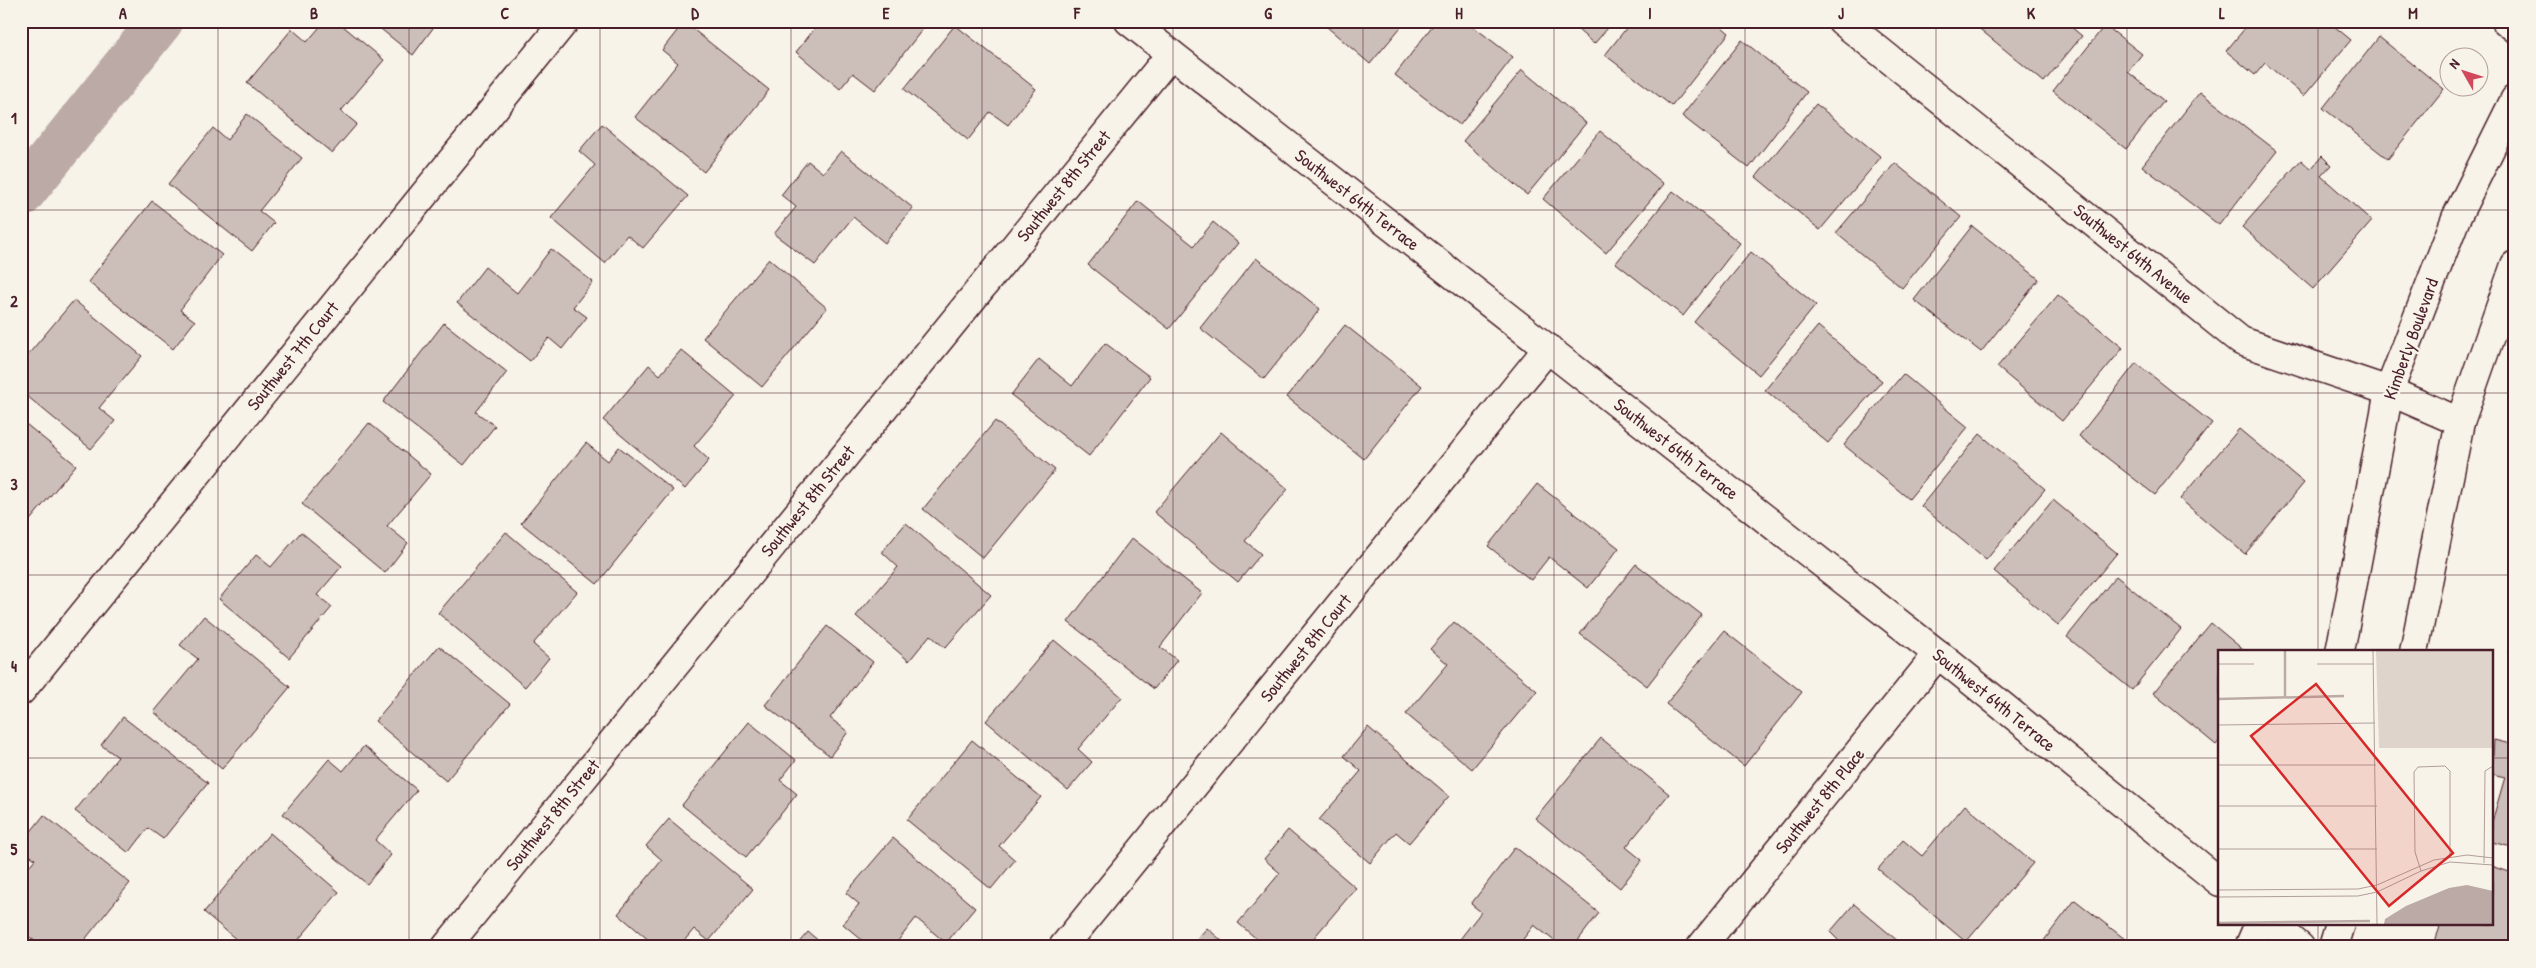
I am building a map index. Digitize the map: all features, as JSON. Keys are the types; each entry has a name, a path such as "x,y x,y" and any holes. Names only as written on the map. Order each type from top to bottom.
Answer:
{"street":[{"name":"Southwest 7th Court","path":"21,691 565,21"},
{"name":"Southwest 64th Terrace","path":"1129,21 1938,654 2218,880"},
{"name":"Southwest 64th Avenue","path":"1842,21 2241,341 2389,391 2460,422"},
{"path":"2506,21 2515,28"},
{"name":"Southwest 8th Street","path":"446,947 1171,54"},
{"name":"Kimberly Boulevard","path":"2340,650 2389,391 2456,218 2515,99"},
{"path":"2414,650 2460,422 2515,265"},
{"name":"Southwest 8th Court","path":"1064,947 1548,348"},
{"name":"Southwest 8th Place","path":"1701,947 1938,654"},
{"path":"2249,947 2258,926"},
{"path":"2275,926 2300,947"},
{"path":"2333,947 2339,926"}],"building":[{"path":"325,21 337,21 384,60 341,111 357,124 332,153 247,83 292,29 307,42"},
{"path":"371,21 432,21 436,24 413,55"},
{"path":"821,21 929,21 875,90 853,73 840,89 796,52"},
{"path":"1320,21 1406,21 1370,64"},
{"path":"1436,21 1466,21 1513,57 1460,125 1395,75"},
{"path":"1568,21 1614,21 1594,44"},
{"path":"1632,21 1715,21 1729,33 1672,106 1605,55"},
{"path":"1970,21 2064,21 2082,36 2044,82"},
{"path":"2251,21 2328,21 2351,40 2304,96 2265,63 2255,75 2226,51"},
{"path":"684,22 769,90 704,172 635,117 678,63 662,50"},
{"path":"955,25 1036,89 1008,125 990,112 968,140 904,89"},
{"path":"2105,25 2142,54 2128,72 2164,101 2126,149 2053,91"},
{"path":"2379,37 2438,84 2438,96 2388,159 2323,108"},
{"path":"1742,40 1807,92 1749,168 1682,116"},
{"path":"1522,70 1586,123 1527,195 1463,141"},
{"path":"2200,92 2277,151 2219,225 2142,166"},
{"path":"1816,104 1881,157 1820,230 1756,177"},
{"path":"247,114 302,158 259,211 274,223 252,251 168,184 213,128 227,140"},
{"path":"602,124 688,196 643,248 627,235 605,263 551,218 595,165 579,151"},
{"path":"1600,131 1664,184 1606,253 1543,199"},
{"path":"841,151 913,208 885,243 853,217 815,265 774,234 796,207 781,195 808,161 823,173"},
{"path":"2322,156 2331,165 2321,176 2372,221 2313,289 2242,227 2301,160 2311,169"},
{"path":"1895,163 1961,217 1902,288 1836,233"},
{"path":"1673,191 1740,243 1683,316 1616,263"},
{"path":"152,201 222,255 180,310 195,321 173,349 88,282"},
{"path":"1138,201 1194,246 1213,222 1238,243 1169,329 1088,265"},
{"path":"1972,226 2039,279 1981,352 1914,300"},
{"path":"551,249 593,282 573,307 587,317 562,349 549,338 530,361 457,303 485,267 517,293"},
{"path":"1751,252 1816,305 1759,375 1694,322"},
{"path":"1256,258 1320,309 1264,379 1200,328"},
{"path":"769,259 827,308 762,387 703,338"},
{"path":"2058,295 2123,348 2062,421 1997,367"},
{"path":"74,300 142,356 99,408 115,421 91,449 21,391 21,363"},
{"path":"444,323 507,372 476,412 495,426 464,465 383,402"},
{"path":"1345,325 1422,386 1364,459 1287,397"},
{"path":"1818,326 1882,381 1828,443 1765,390"},
{"path":"1105,343 1150,377 1089,456 1011,395 1039,359 1072,386"},
{"path":"681,350 736,396 694,446 709,460 685,489 603,420 649,365 660,375"},
{"path":"2136,363 2212,423 2155,495 2079,436"},
{"path":"1903,374 1968,427 1909,499 1844,445"},
{"path":"21,420 76,465 21,531"},
{"path":"995,421 1055,470 983,558 923,509"},
{"path":"369,423 431,474 387,526 408,543 385,573 302,504"},
{"path":"2239,429 2304,483 2245,554 2180,499"},
{"path":"1221,432 1288,489 1245,541 1261,554 1238,582 1154,512"},
{"path":"1980,434 2045,489 1986,560 1921,506"},
{"path":"586,443 608,461 619,447 673,490 597,584 521,523"},
{"path":"1537,484 1619,548 1588,588 1549,557 1531,580 1488,546"},
{"path":"2053,500 2117,553 2058,625 1994,571"},
{"path":"906,523 991,595 945,648 930,635 909,661 856,616 898,567 882,552"},
{"path":"301,532 342,566 317,595 332,607 289,658 219,599 256,555 271,567"},
{"path":"506,532 577,592 533,644 549,658 525,687 438,613"},
{"path":"1132,538 1202,593 1160,647 1177,660 1154,689 1068,622"},
{"path":"1636,564 1702,615 1647,686 1580,634"},
{"path":"2116,576 2181,629 2132,690 2067,637"},
{"path":"204,616 290,687 222,769 154,712 198,659 180,645"},
{"path":"1454,622 1537,691 1472,769 1406,714 1448,664 1430,649"},
{"path":"2211,623 2244,650 2218,650 2218,742 2216,745 2153,693"},
{"path":"2515,625 2515,654 2508,652"},
{"path":"827,626 873,662 830,718 848,732 830,756 765,705"},
{"path":"1724,631 1802,692 1744,766 1666,704"},
{"path":"1054,640 1122,697 1078,749 1092,762 1068,790 986,721"},
{"path":"439,646 510,704 446,781 375,721"},
{"path":"123,717 208,783 163,839 148,828 129,853 75,811 118,757 101,745"},
{"path":"749,722 796,760 780,780 797,794 746,857 682,805"},
{"path":"1368,727 1449,796 1409,843 1396,832 1370,863 1319,820 1361,771 1344,756"},
{"path":"1601,738 1669,794 1626,847 1642,860 1620,888 1535,818"},
{"path":"972,740 1041,797 999,846 1015,860 991,889 907,820"},
{"path":"2494,740 2515,745 2515,848 2494,843 2494,815 2505,777 2494,774"},
{"path":"364,746 417,790 375,840 391,855 367,884 283,814 329,759 343,771"},
{"path":"1965,805 2033,863 1966,942 1878,869 1903,840 1922,856"},
{"path":"44,815 130,883 79,947 42,947 21,930 21,876 35,859 21,849 21,844"},
{"path":"669,819 753,889 709,941 694,929 679,947 657,947 618,914 662,860 646,846"},
{"path":"1288,830 1356,888 1306,947 1266,947 1238,923 1280,873 1264,859"},
{"path":"270,833 339,892 299,939 309,947 245,947 204,912"},
{"path":"893,838 975,908 946,943 916,918 893,947 870,947 843,924 859,904 846,893"},
{"path":"1515,847 1599,913 1573,947 1562,947 1534,925 1517,947 1462,947 1457,943 1481,912 1471,904"},
{"path":"2494,867 2515,874 2515,892 2512,900 2515,901 2515,947 2433,947 2440,926 2494,926"},
{"path":"2075,900 2135,947 2039,947"},
{"path":"1854,904 1905,947 1845,947 1830,932"},
{"path":"1207,928 1229,947 1190,947"},
{"path":"808,932 826,947 795,947"}],"waterway":[{"path":"21,195 161,21"}]}
